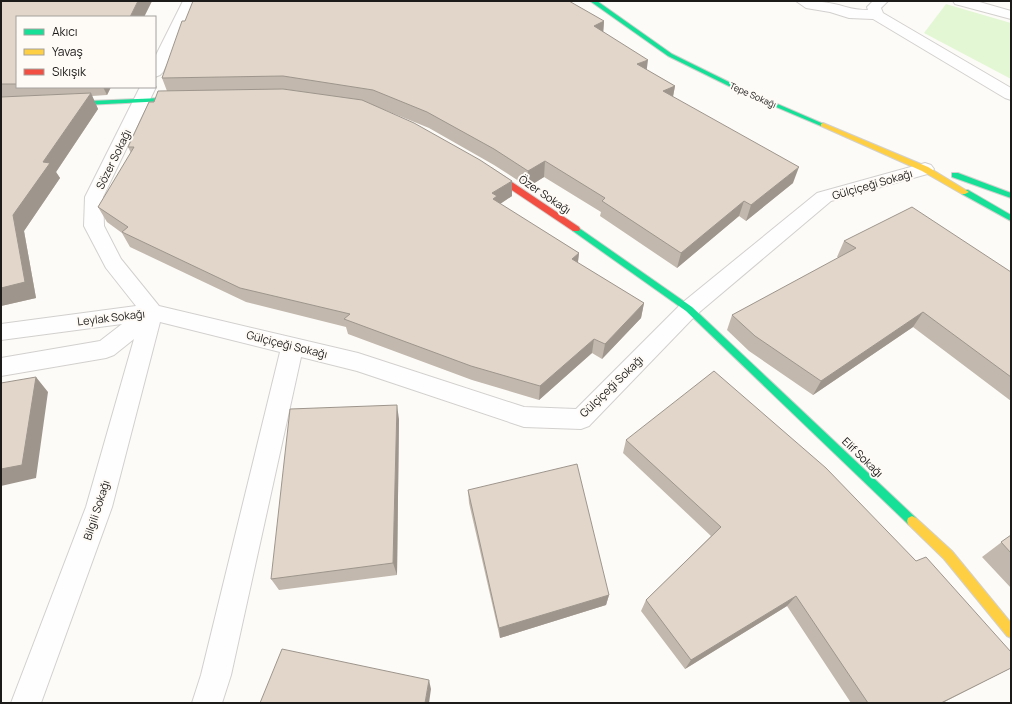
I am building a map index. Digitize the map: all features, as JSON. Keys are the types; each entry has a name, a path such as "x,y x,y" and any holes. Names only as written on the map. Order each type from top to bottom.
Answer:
{"street":[{"path":"156,70 190,1"},
{"name":"Tepe Sokağı","path":"593,1 677,58 743,91 925,169"},
{"path":"803,1 811,5 850,14 878,8 1011,95"},
{"path":"960,1 1011,15"},
{"path":"56,104 145,93 195,99"},
{"name":"Sözer Sokağı","path":"145,93 94,197 94,226 113,262 152,312"},
{"name":"Özer Sokağı","path":"480,166 556,215 689,309"},
{"path":"925,169 961,177 1011,196"},
{"path":"925,169 1011,218"},
{"name":"Gülçiçeği Sokağı","path":"152,312 358,362 524,417 581,419 689,309 824,197 925,169"},
{"name":"Elif Sokağı","path":"689,309 948,555 1011,632"},
{"name":"Leylak Sokağı","path":"1,332 152,312"},
{"name":"Leylak Sokağı","path":"1,367 106,349 152,312"},
{"name":"Bilgili Sokağı","path":"26,703 99,507 152,312"},
{"path":"207,703 216,674 293,345"}],"green space":[{"path":"946,4 1011,23 1011,79 924,33"}],"building":[{"path":"1,1 138,1 130,16 16,16 16,84 1,84"},
{"path":"193,1 569,1 604,21 594,26 648,60 637,64 675,86 663,91 799,167 751,205 744,201 681,253 602,201 605,198 545,161 528,171 494,149 427,112 373,90 283,76 162,78 182,21 185,21"},
{"path":"283,89 362,100 414,123 480,160 512,181 492,193 497,196 493,199 579,253 572,259 644,303 605,344 594,339 540,386 471,366 344,319 350,314 240,288 122,232 128,227 98,207 134,147 128,147 149,102 154,102 158,91"},
{"path":"91,93 43,162 50,163 13,215 25,282 1,288 1,97"},
{"path":"912,207 1011,272 1011,377 923,312 821,381 755,336 732,315 856,248 844,241"},
{"path":"714,371 826,468 916,561 926,557 1011,652 1011,668 941,703 868,703 796,596 691,660 646,600 721,527 626,440"},
{"path":"36,377 22,465 1,469 1,383"},
{"path":"397,405 393,563 271,579 290,409"},
{"path":"577,464 609,595 499,628 468,490"},
{"path":"1011,535 1011,553 1001,542"},
{"path":"282,649 429,680 425,703 260,703"}],"traffic: fast":[{"path":"593,1 670,55 743,91 823,125"},
{"path":"65,104 185,99"},
{"path":"955,175 1011,196"},
{"path":"965,192 1011,218"},
{"path":"576,229 689,309 912,521"}],"traffic: slow":[{"path":"823,125 925,169 965,192"},
{"path":"912,521 948,555 1011,632"}],"traffic: jam":[{"path":"488,170 576,229"}]}
